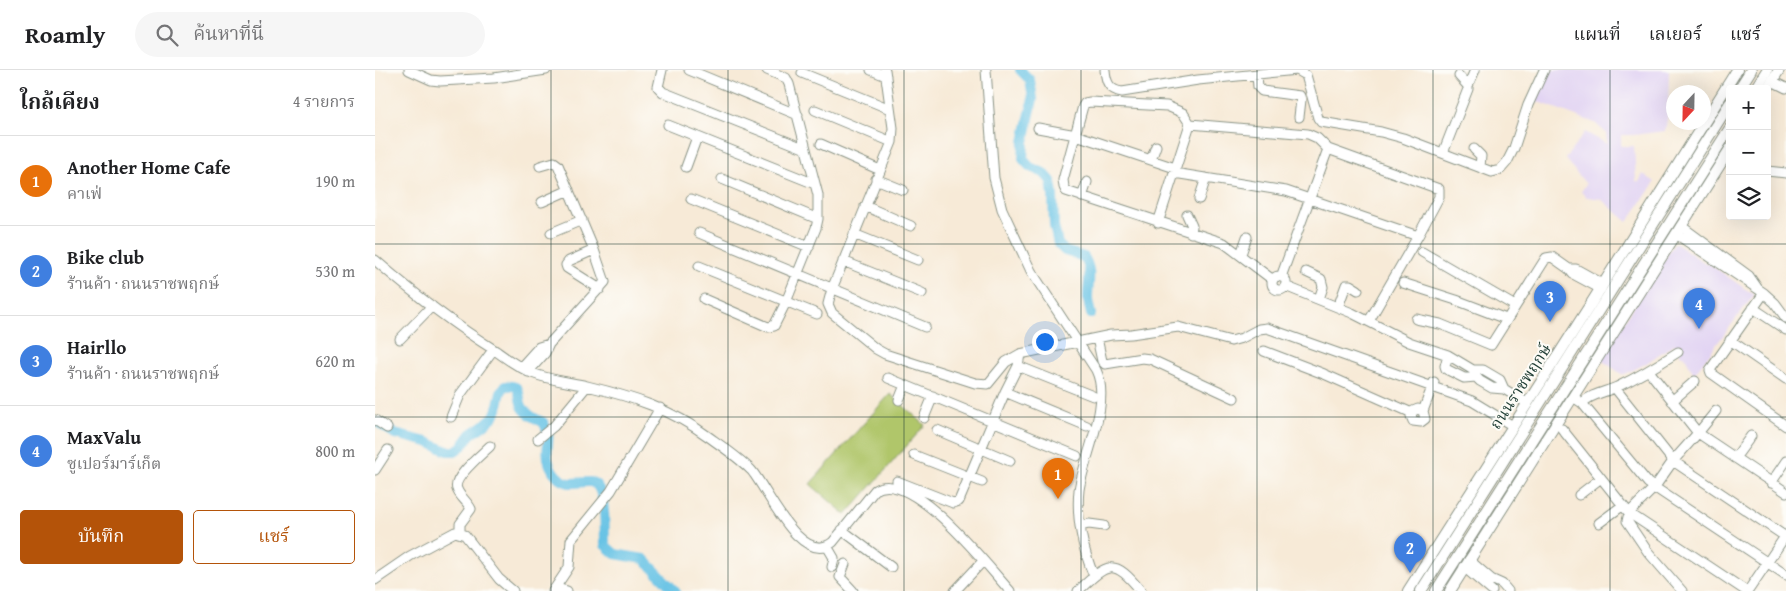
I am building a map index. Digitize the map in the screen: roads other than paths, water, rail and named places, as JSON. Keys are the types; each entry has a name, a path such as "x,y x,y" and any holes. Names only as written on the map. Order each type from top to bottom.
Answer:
{"main road":[{"name":"ถนนราชพฤกษ์","path":"1408,591 1737,70"},
{"path":"1742,85 1751,70"},
{"path":"1758,85 1767,70"},
{"path":"1770,85 1779,70"},
{"name":"ถนนราชพฤกษ์","path":"1421,591 1726,109"},
{"path":"1436,591 1729,130"},
{"path":"1449,591 1726,156"},
{"path":"1601,288 1631,251 1643,240"}],"street":[{"path":"409,70 435,81 471,80 546,70"},
{"path":"662,70 658,88 663,92 806,149"},
{"path":"689,70 798,115"},
{"path":"704,299 772,327 776,324 798,274 818,219 815,184 788,81 781,75 767,70"},
{"path":"871,70 886,73 893,128 891,142 828,299 829,308 839,319 885,354 981,384 988,384 1001,368 1018,359 1078,342 1098,341 1178,327 1231,341 1236,340 1251,330 1272,329 1473,399 1514,424"},
{"path":"985,70 992,162 995,189 999,200 1031,271 1078,342 1100,380 1101,393 1093,440 1079,491 1081,526 1086,556 1094,576"},
{"path":"1105,70 1108,85 1114,90 1122,92 1198,80 1294,70 1301,71 1306,75 1318,118 1321,122 1381,132 1403,138 1492,172 1500,170 1505,166 1514,148 1527,109 1544,70"},
{"path":"1443,153 1475,70"},
{"path":"801,73 890,109"},
{"path":"1257,75 1258,87 1262,91 1300,96 1299,117"},
{"path":"1459,76 1469,86"},
{"path":"1771,85 1786,88"},
{"path":"1158,223 1189,124 1183,113 1167,106 1090,102 1083,106 1063,184 1066,191 1158,223 1224,244 1280,281 1369,321 1409,342 1448,356 1475,373"},
{"path":"815,110 891,142"},
{"path":"1189,124 1308,134 1317,138 1328,149 1439,188 1439,197 1369,321"},
{"path":"668,125 815,184"},
{"path":"1038,128 1076,135 1151,160 1174,171 1286,191 1418,236"},
{"path":"686,167 697,137"},
{"path":"821,144 880,170"},
{"path":"1151,160 1156,146"},
{"path":"1280,281 1328,149"},
{"path":"1474,149 1481,156 1480,167"},
{"path":"528,371 545,353 549,344 604,285 605,278 557,163 554,162 540,166"},
{"path":"1771,171 1786,173"},
{"path":"1199,199 1207,178"},
{"path":"721,179 818,219"},
{"path":"876,179 903,190"},
{"path":"1082,197 1087,182"},
{"path":"542,202 569,190"},
{"path":"691,199 809,247"},
{"path":"865,206 911,226"},
{"path":"1187,215 1191,226 1191,233"},
{"path":"551,233 582,220"},
{"path":"1679,232 1713,255 1751,287 1761,291 1775,303 1786,318"},
{"path":"699,233 925,327"},
{"path":"853,234 918,260"},
{"path":"1241,254 1247,236"},
{"path":"594,250 569,261 566,265 567,268 600,289"},
{"path":"1422,252 1515,306"},
{"path":"1416,319 1439,324 1491,345 1546,258 1551,257 1569,269 1573,274 1601,288"},
{"path":"375,260 432,306 493,350 528,371 661,408 700,430 750,470 789,526 801,539 815,547 823,548 827,546 875,490 881,487 892,488 915,497 934,509 953,527 1010,591"},
{"path":"843,261 922,293"},
{"path":"699,266 817,314"},
{"path":"1306,272 1321,279 1323,287 1319,299"},
{"path":"1403,283 1507,319"},
{"path":"1338,307 1346,285 1350,285 1358,290"},
{"path":"1761,291 1753,308 1710,367 1710,371 1786,426"},
{"path":"400,339 432,306"},
{"path":"1753,308 1786,330"},
{"path":"1730,340 1786,379"},
{"path":"1098,341 1102,361 1105,364 1142,358 1150,359 1234,398"},
{"path":"451,418 460,395 493,350"},
{"path":"1263,351 1418,411 1431,384"},
{"path":"1583,402 1586,398 1615,388 1649,371 1678,352"},
{"path":"1448,356 1446,369 1464,378 1483,370 1500,380 1503,389 1527,403"},
{"path":"897,481 953,502 961,499 1018,359"},
{"path":"1018,359 1093,396"},
{"path":"1649,371 1699,433 1786,492"},
{"path":"888,378 1077,456"},
{"path":"1672,401 1695,381"},
{"path":"899,400 905,385"},
{"path":"541,437 554,426 587,386"},
{"path":"1562,429 1629,513 1747,591 1786,536 1673,460 1615,388"},
{"path":"1005,392 1087,426"},
{"path":"924,418 933,396"},
{"path":"1573,397 1583,402 1642,476 1654,488 1786,575"},
{"path":"567,591 555,590 570,564 571,540 611,491 661,408"},
{"path":"1682,591 1648,552 1628,524 1629,513 1654,488 1673,460 1699,433 1716,411"},
{"path":"375,420 387,428"},
{"path":"937,430 1009,461"},
{"path":"1735,458 1751,436"},
{"path":"459,533 459,524 471,509 457,491 457,481 461,474 490,446"},
{"path":"375,470 388,450"},
{"path":"914,455 982,482"},
{"path":"1771,483 1786,461"},
{"path":"1579,495 1601,478"},
{"path":"1599,523 1622,506"},
{"path":"1081,526 1089,524 1104,526"},
{"path":"842,530 891,567"},
{"path":"375,580 410,556 451,533 459,533 465,535 499,578 513,591"},
{"path":"827,546 834,558 832,567"},
{"path":"955,591 983,561"},
{"path":"845,564 840,577 853,591"},
{"path":"1467,564 1490,585 1502,584 1508,591"},
{"path":"1078,591 1105,568 1115,567 1126,574 1141,591"}],"waterway":[{"path":"1020,70 1030,80 1033,99 1024,142 1023,159 1030,167 1044,173 1051,181 1054,226 1058,244 1065,251 1084,257 1087,262 1089,272 1088,300 1091,314"},
{"path":"380,424 395,434 427,442 447,451 455,451 462,446 471,434 494,416 501,392 505,386 515,387 518,389 523,408 527,413 543,422 547,429 548,457 554,473 565,482 590,482 596,484 600,490 604,509 605,545 615,554 644,559 675,591"}],"place":[{"name":"Hairllo","path":"1550,322"},
{"name":"MaxValu","path":"1699,329"},
{"name":"Another Home Cafe","path":"1058,499"},
{"name":"Bike club","path":"1410,573"}]}
